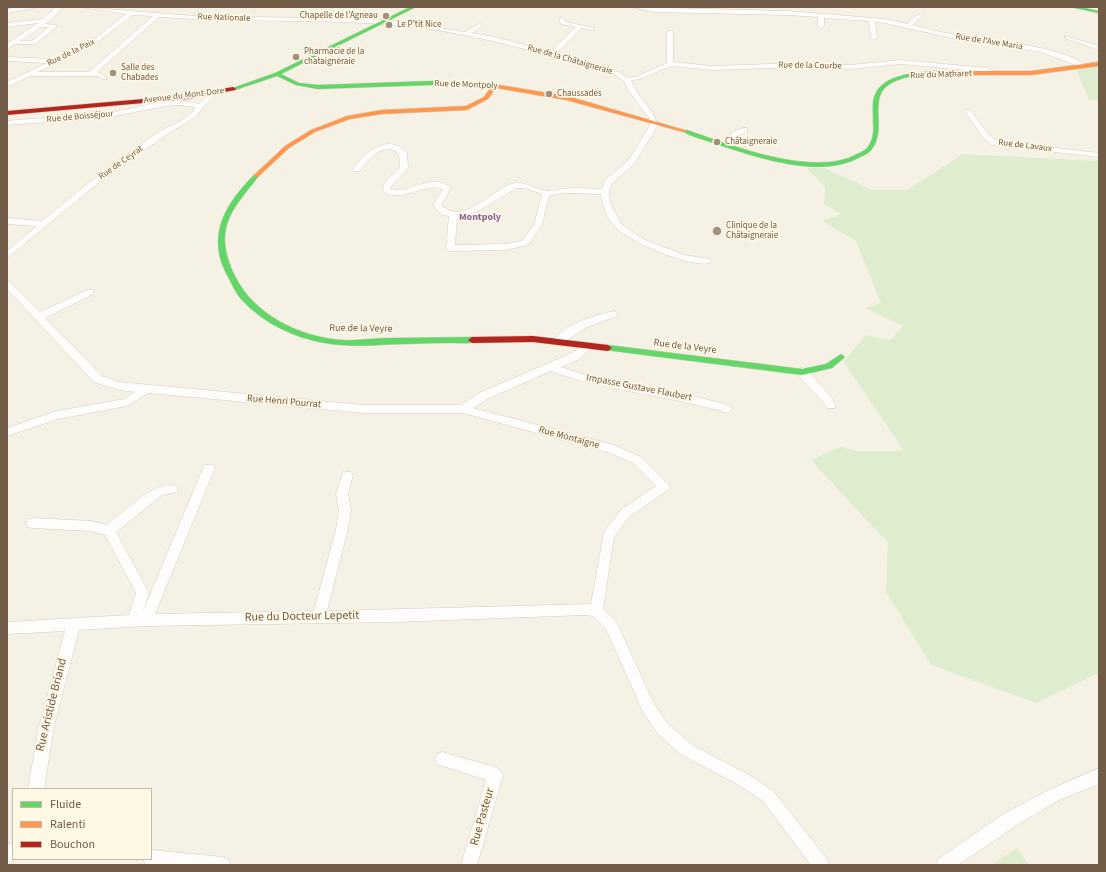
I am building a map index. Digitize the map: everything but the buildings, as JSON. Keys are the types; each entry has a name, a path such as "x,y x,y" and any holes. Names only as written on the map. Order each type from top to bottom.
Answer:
{"street":[{"path":"7,11 36,7"},
{"path":"7,47 12,41 40,24 59,7"},
{"name":"Rue Nationale","path":"83,7 131,14 369,24"},
{"name":"Avenue du Mont-Dore","path":"7,113 190,99 241,88 277,74 369,24 384,22 414,7"},
{"name":"Rue de l'Ave Maria","path":"634,7 788,10 821,16 874,18 934,33 1055,54 1083,66"},
{"path":"1072,7 1099,12"},
{"name":"Rue de la Paix","path":"7,85 105,35 131,14"},
{"path":"91,74 158,14"},
{"path":"821,16 821,26"},
{"path":"909,26 916,18 921,16"},
{"path":"874,18 874,38"},
{"path":"562,19 563,23 592,28"},
{"name":"Rue de la Châtaigneraie","path":"384,22 493,38 616,73 627,80"},
{"path":"7,25 40,24 54,26 33,43 12,41"},
{"path":"466,34 480,25"},
{"path":"552,54 580,26"},
{"path":"670,32 670,64"},
{"path":"1066,37 1099,48"},
{"path":"7,59 54,61"},
{"name":"Rue de la Courbe","path":"627,80 640,77 670,64 712,68 802,65 851,67 901,62 987,70 995,74"},
{"name":"Rue du Matharet","path":"654,123 791,163 819,164 843,161 862,153 873,142 876,134 876,96 886,84 900,78 920,74 1032,73 1099,64"},
{"path":"29,74 91,74 103,75 105,78"},
{"name":"Rue de Montpoly","path":"277,74 298,84 318,87 444,83 495,86 583,101 654,123"},
{"path":"627,80 633,94 654,123 635,156 608,182 605,192 606,203 618,225 640,242 682,257 707,261"},
{"name":"Rue de la Veyre","path":"495,86 486,98 467,108 454,110 382,112 349,117 312,131 287,147 249,183 235,200 223,226 221,248 226,264 242,295 269,320 302,336 336,342 508,339 558,342 802,372 830,366 841,357"},
{"name":"Rue de Ceyrat","path":"7,255 99,178 163,133 195,115 200,106 213,94"},
{"path":"190,99 200,106"},
{"name":"Rue de Boisséjour","path":"7,123 105,116 190,99"},
{"name":"Rue de Lavaux","path":"968,111 973,115 984,136 995,143 1099,155"},
{"path":"726,145 737,133 744,130"},
{"path":"357,169 376,149 386,147 397,149 403,153 404,168 388,184 386,190 391,192 400,192 433,183 442,184 447,188 437,205 443,212 453,216 467,214 504,190 516,185 530,186 546,193 605,192"},
{"path":"453,216 450,248 506,247 525,243 538,225 546,193"},
{"path":"7,222 43,224"},
{"name":"Rue Henri Pourrat","path":"7,284 98,379 119,386 364,408 463,409"},
{"path":"38,317 90,292"},
{"path":"558,342 568,333 598,318 614,314"},
{"path":"463,409 483,396 576,356 587,346"},
{"name":"Impasse Gustave Flaubert","path":"551,367 566,373 623,386 707,402 727,409"},
{"path":"802,372 806,378 827,396 832,405"},
{"path":"7,432 57,415 127,402 146,389"},
{"name":"Rue Montaigne","path":"463,409 610,448 637,460 664,487 633,506 622,515 613,526 608,536 596,612"},
{"path":"146,620 209,468"},
{"path":"319,617 342,529 345,510 342,494 347,474"},
{"path":"109,531 159,491 172,489"},
{"path":"32,523 91,526 109,531 143,594 133,620"},
{"name":"Rue du Docteur Lepetit","path":"7,628 133,620 319,617 585,609 596,612"},
{"path":"596,612 611,625 648,709 663,729 687,750 744,780 768,796 821,865"},
{"name":"Rue Aristide Briand","path":"36,788 40,750 53,694 74,623"},
{"name":"Rue Pasteur","path":"442,759 495,775 469,865"},
{"path":"944,865 1011,819 1056,794 1099,776"},
{"path":"152,858 222,865"}],"green space":[{"path":"1099,66 1099,101 1089,100 1076,69"},
{"path":"963,154 1099,161 1099,675 1096,674 1036,703 931,665 886,592 888,543 811,460 841,447 856,451 904,451 844,362 865,335 891,340 903,326 865,308 881,303 856,241 822,221 841,214 824,204 825,187 807,168 825,168 872,190 907,190"},
{"path":"1017,848 1029,865 991,865"}],"traffic: fast":[{"path":"233,89 277,74 414,7"},
{"path":"1072,7 1099,12"},
{"path":"685,131 751,153 804,164 828,165 850,161 867,151 873,144 876,131 876,99 878,93 884,85 906,76 920,74 970,73"},
{"path":"277,74 298,84 318,87 430,83 487,85"},
{"path":"256,176 247,185 232,206 222,230 221,242 222,255 238,289 243,296 263,314 273,321 297,333 336,342 472,340"},
{"path":"608,348 802,372 829,366 841,357"}],"traffic: slow":[{"path":"970,73 1031,73 1099,64"},
{"path":"487,85 567,98 685,131"},
{"path":"256,176 287,147 313,131 349,117 382,112 467,108 486,98 495,86"}],"traffic: jam":[{"path":"7,113 189,97 233,89"},
{"path":"472,340 533,339 608,348"}],"place":[{"name":"Chapelle de l'Agneau","path":"386,16"},
{"name":"Le P'tit Nice","path":"389,25"},
{"name":"Pharmacie de la chataigneraie","path":"296,57"},
{"name":"Salle des Chabades","path":"113,73"},
{"name":"Chaussades","path":"549,94"},
{"name":"Châtaigneraie","path":"717,142"},
{"name":"Clinique de la Châtaigneraie","path":"717,231"}],"district":[{"name":"Montpoly","path":"480,218"}]}
